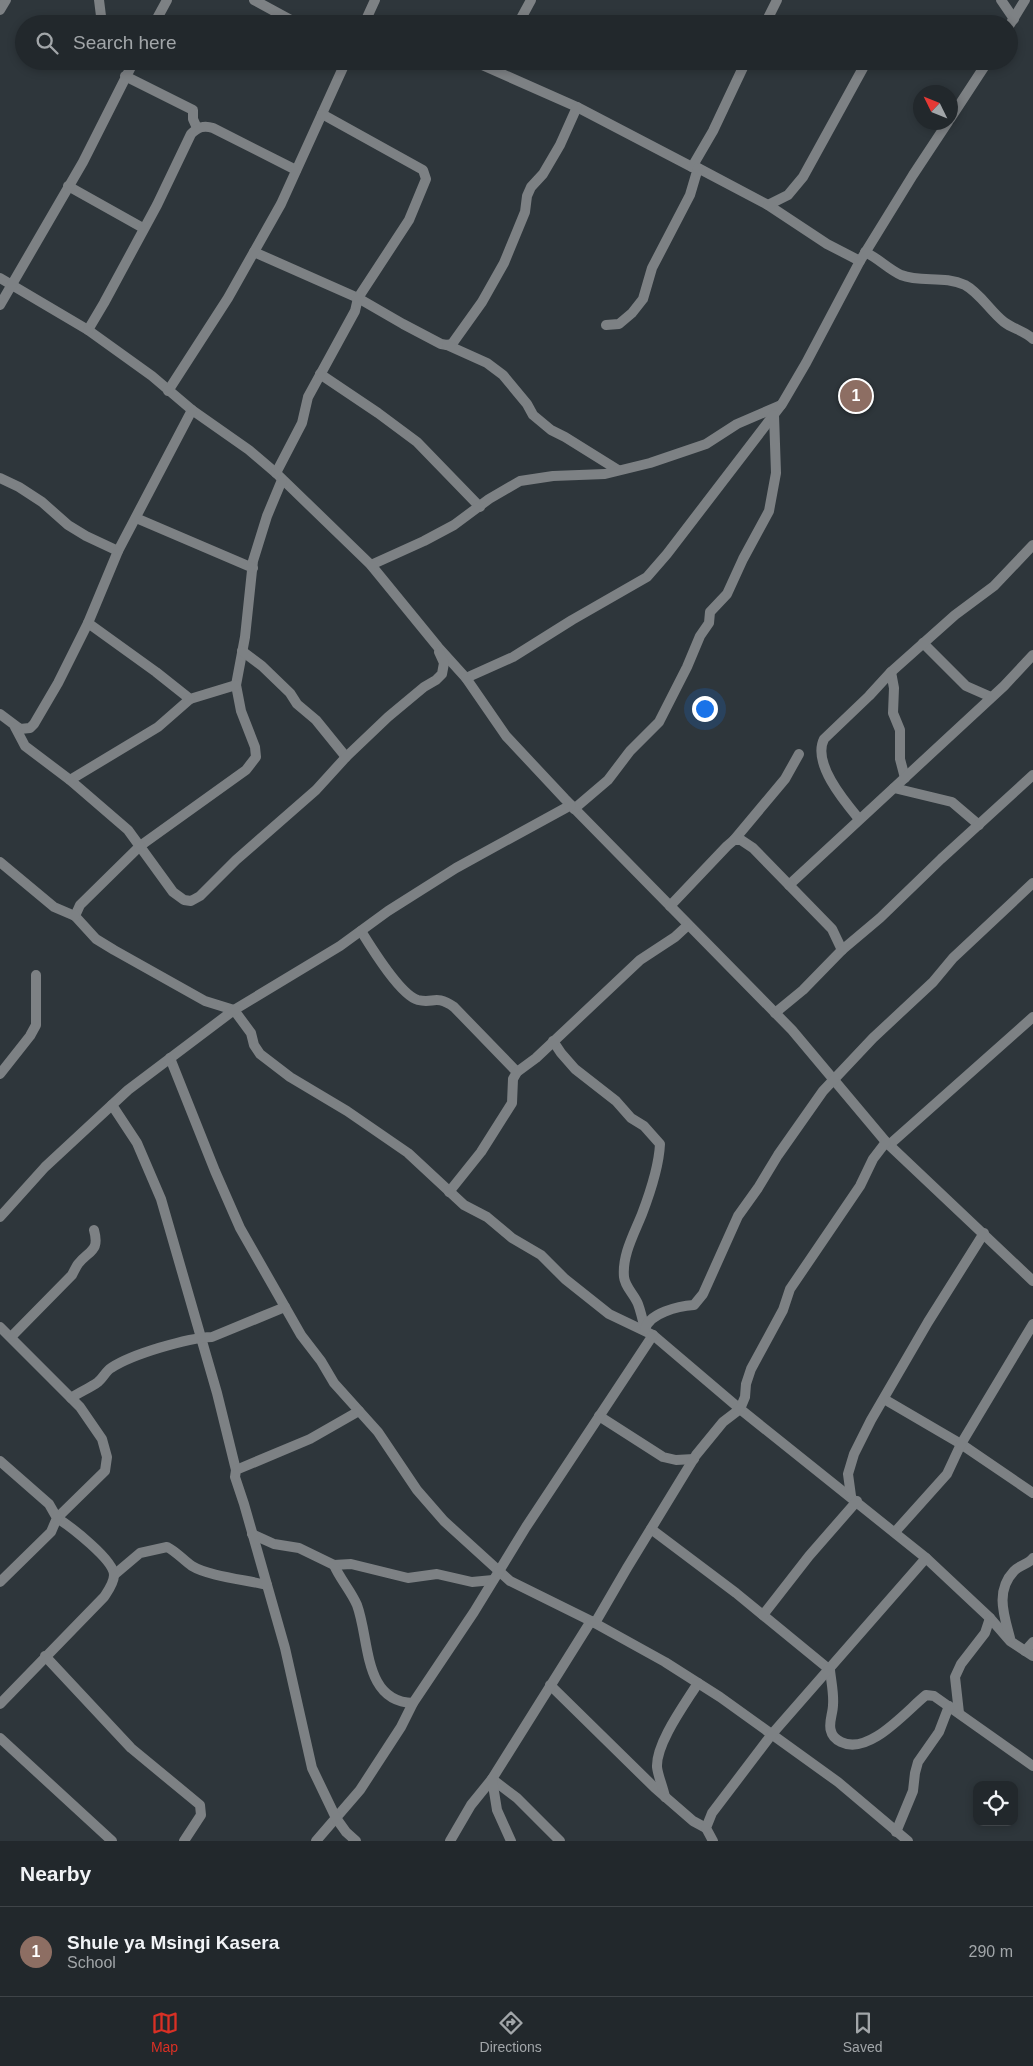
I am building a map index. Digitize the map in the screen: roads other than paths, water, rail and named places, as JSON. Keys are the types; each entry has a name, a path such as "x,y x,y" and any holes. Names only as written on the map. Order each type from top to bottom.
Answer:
{"street":[{"path":"0,10 6,0"},
{"path":"99,0 101,15"},
{"path":"159,15 167,0"},
{"path":"254,0 282,15"},
{"path":"368,15 376,0"},
{"path":"523,15 531,0"},
{"path":"770,15 777,0"},
{"path":"1001,0 1008,15"},
{"path":"1016,15 1026,0"},
{"path":"0,305 68,186 129,70"},
{"path":"168,391 228,298 281,204 342,70"},
{"path":"496,70 578,107 768,205 827,244 860,261"},
{"path":"606,324 619,324 640,304 652,268 690,195 695,168 742,70"},
{"path":"768,205 788,195 803,176 863,70"},
{"path":"958,107 982,70"},
{"path":"125,76 193,110 193,118 197,128"},
{"path":"447,346 455,340 482,302 504,263 524,212 531,187 543,174 560,145 578,107"},
{"path":"75,916 80,905 101,882 140,846 246,770 256,757 255,747 241,711 236,685 253,568 267,516 279,477 302,423 308,397 355,311 358,298 410,220 426,179 426,174 423,170 322,114"},
{"path":"88,330 170,181 191,134 197,128 206,126 213,128 296,170"},
{"path":"466,678 513,657 646,577 673,547 782,404 860,261 943,130"},
{"path":"68,186 143,228"},
{"path":"254,252 358,298 403,324 487,363 503,375 527,404 533,415 551,430 618,470"},
{"path":"866,252 900,274 909,277 943,279 965,285 1005,323 1023,331 1033,339"},
{"path":"0,278 88,330 152,376 192,410 249,450 371,565 466,678 506,736 572,807 792,1030 888,1143 1033,1280"},
{"path":"320,374 417,442 480,506"},
{"path":"371,565 454,525 512,486 529,479 569,475 589,476 650,463 706,444 737,424 782,404"},
{"path":"15,727 24,729 34,724 58,684 88,623 118,551 192,410"},
{"path":"0,1217 45,1167 128,1090 234,1010 278,985 456,868 572,807 608,780 630,751 658,722 687,667 700,636 709,623 710,612 727,594 743,559 769,511 776,473 774,415"},
{"path":"0,478 19,487 42,502 74,529 118,551"},
{"path":"136,518 253,568"},
{"path":"859,819 831,780 820,746 832,731 864,702 891,672 955,615 994,586 1033,545"},
{"path":"88,623 190,699"},
{"path":"923,643 966,686 991,697"},
{"path":"0,714 15,727 25,746 70,780 128,830 173,892 184,900 191,901 200,896 236,860 316,790 346,757 403,705 442,674 444,663 438,647"},
{"path":"242,651 262,666 290,693 297,704 316,720 346,757"},
{"path":"789,885 991,697 1033,655"},
{"path":"891,672 894,688 893,713 900,730 900,759 905,778"},
{"path":"70,780 158,727 190,699 236,685"},
{"path":"670,906 734,840 785,779 799,754"},
{"path":"775,1012 803,990 842,950 880,918 940,859 1033,775"},
{"path":"894,788 952,802 979,824"},
{"path":"734,840 741,840 753,848 832,929 842,950"},
{"path":"0,862 54,907 75,916 96,939 205,1001 234,1010 251,1033 254,1045 260,1054 290,1077 347,1111 408,1153 464,1205 487,1217 512,1238 541,1255 565,1279 610,1314 649,1332 740,1409 926,1558 990,1618 1010,1641 1029,1654 1033,1642"},
{"path":"649,1332 646,1324 650,1320 680,1306 694,1305 704,1294 738,1216 807,1112 833,1079 912,1003 952,958 1033,883"},
{"path":"449,1192 481,1152 512,1103 513,1079 517,1072 640,960 675,937 688,925"},
{"path":"361,931 380,962 410,997 419,1000 444,1000 454,1007 517,1072"},
{"path":"0,1074 30,1036 36,1025 36,975"},
{"path":"450,1841 471,1805 492,1778 550,1684 593,1622 694,1459 723,1422 740,1409 745,1397 746,1384 751,1369 783,1310 790,1289 860,1186 873,1159 888,1143 1033,1017"},
{"path":"553,1041 575,1069 616,1100 631,1118 644,1126 660,1144 660,1155 649,1192 628,1247 624,1264 624,1278 628,1289 637,1302 649,1332"},
{"path":"170,1058 240,1228 285,1307 334,1382 378,1432 417,1490 496,1576 593,1622 698,1683 838,1782 901,1837 913,1791 918,1762 939,1732 950,1706"},
{"path":"112,1105 138,1143 161,1199 217,1393 236,1470 234,1477 244,1504 285,1648 312,1768 336,1818 346,1832 356,1841"},
{"path":"11,1337 72,1275 78,1263 95,1246 94,1230"},
{"path":"854,1499 848,1474 854,1454 871,1420 928,1322 984,1233"},
{"path":"71,1398 99,1381 109,1369 121,1362 200,1338 212,1337 285,1307"},
{"path":"895,1532 947,1474 961,1444 1033,1324"},
{"path":"0,1327 71,1398 102,1439 107,1456 105,1471 57,1518 51,1532 0,1581"},
{"path":"316,1841 360,1790 413,1703 599,1416 649,1332"},
{"path":"884,1399 961,1444 1033,1493"},
{"path":"236,1470 310,1439 359,1411"},
{"path":"599,1416 663,1457 676,1460 694,1459"},
{"path":"0,1461 49,1504 57,1518 73,1528 111,1565 114,1575"},
{"path":"763,1615 854,1499"},
{"path":"651,1529 763,1615 830,1670 834,1702 830,1730 832,1735 840,1741 848,1745 865,1743 875,1738 926,1695 934,1696 1033,1766"},
{"path":"252,1534 274,1544 299,1548 334,1565 351,1564 408,1578 437,1574 472,1582 496,1576"},
{"path":"0,1704 104,1596 111,1585 114,1575 140,1553 167,1547 177,1552 192,1566 214,1574 267,1585"},
{"path":"706,1828 712,1813 772,1734 830,1670 926,1558"},
{"path":"1010,1641 1001,1598 1004,1586 1014,1571 1033,1558"},
{"path":"334,1565 357,1606 377,1684 389,1697 400,1702 413,1703"},
{"path":"959,1713 955,1677 962,1664 985,1633 990,1618"},
{"path":"45,1656 131,1748 200,1805 202,1814 184,1841"},
{"path":"665,1797 657,1767 660,1750 666,1735 698,1683"},
{"path":"550,1684 665,1797 693,1821 706,1828 712,1841"},
{"path":"0,1738 112,1841"},
{"path":"492,1778 497,1810 511,1841"},
{"path":"492,1778 517,1798 560,1841"}],"place":[{"name":"Shule ya Msingi Kasera","path":"856,396"}]}
